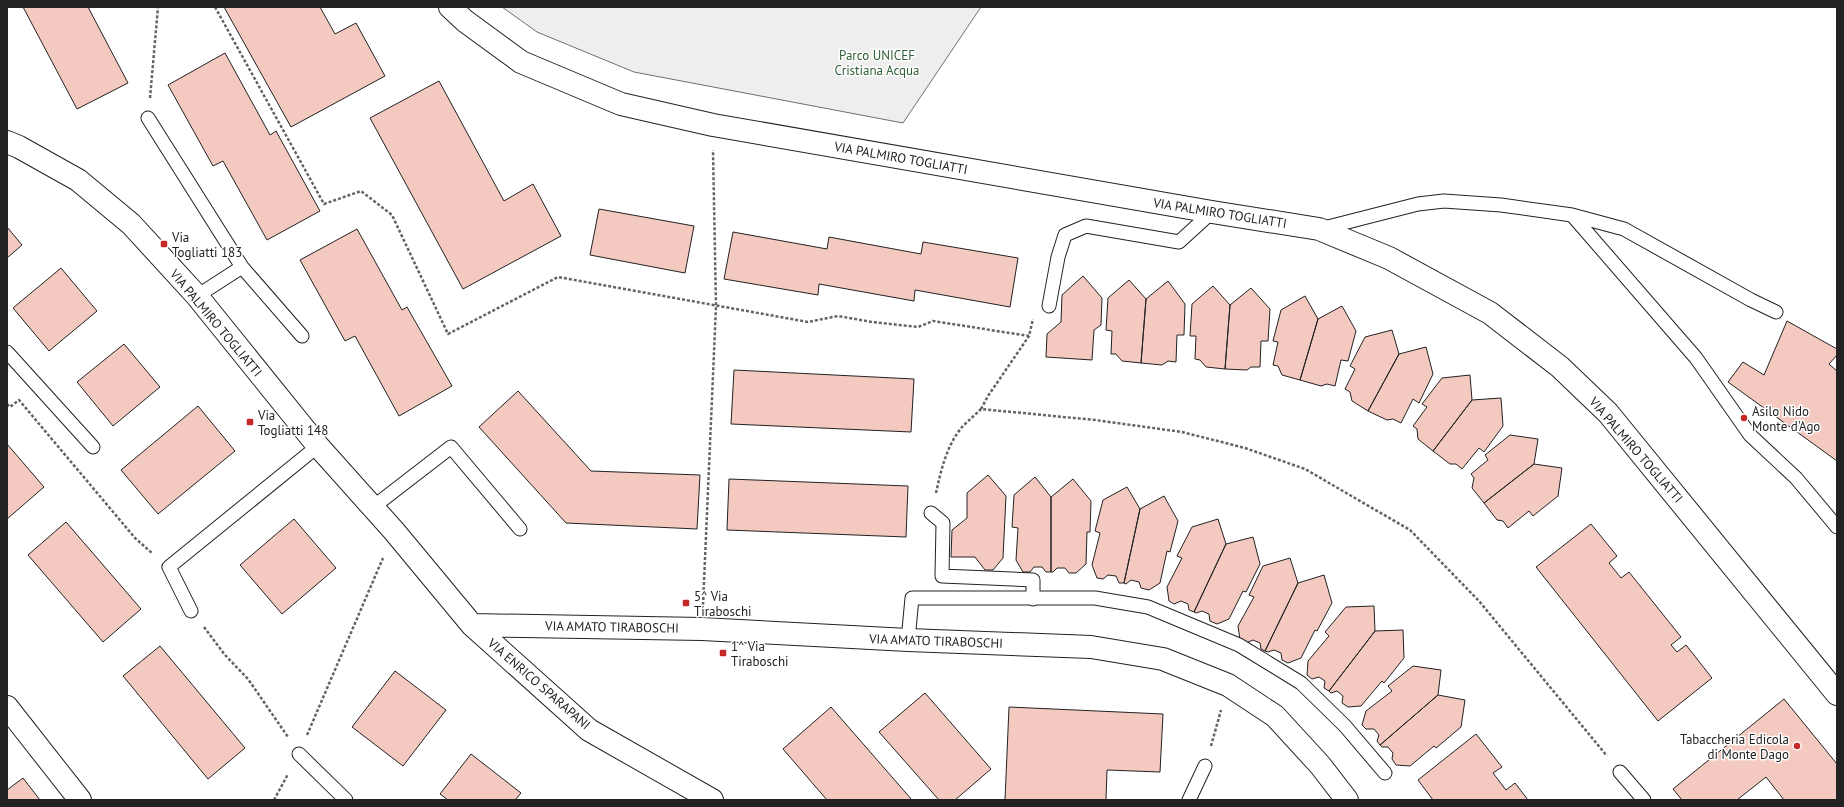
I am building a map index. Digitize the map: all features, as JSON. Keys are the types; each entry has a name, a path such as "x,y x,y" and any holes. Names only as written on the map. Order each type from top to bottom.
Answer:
{"street":[{"name":"VIA PALMIRO TOGLIATTI","path":"450,7 465,21 521,62 621,104 713,125 1212,212 1318,229 1389,258 1490,313 1560,367 1608,413 1837,694"},
{"name":"VIA PALMIRO TOGLIATTI","path":"7,142 19,147 78,180 131,224 197,296 318,446 394,531 472,625"},
{"name":"VIA AMATO TIRABOSCHI","path":"472,625 702,629 908,640 1091,647 1163,659 1228,685 1275,716 1320,765 1347,800"},
{"name":"VIA ENRICO SPARAPANI","path":"472,625 589,730 712,800"},
{"path":"7,707 80,800"}],"lane":[{"path":"148,118 242,267 302,336"},
{"path":"1318,229 1418,204 1444,201 1500,205 1572,215 1624,228 1751,300 1776,312"},
{"path":"1049,306 1058,257 1065,235 1086,226 1179,242 1212,212"},
{"path":"1572,215 1696,358 1750,435 1796,478 1837,527"},
{"path":"197,296 242,267"},
{"path":"7,352 93,447"},
{"path":"191,611 169,567 318,446"},
{"path":"372,508 451,447 520,529"},
{"path":"931,513 943,523 942,576 1034,580 1033,599"},
{"path":"908,640 912,598 1095,598 1148,607 1239,645 1301,683 1345,726 1385,774"},
{"path":"299,754 346,800"},
{"path":"1190,800 1205,766"},
{"path":"1620,772 1644,800"}],"path":[{"path":"148,118 158,7"},
{"path":"215,7 324,204 361,191 392,215 448,334 558,277 808,322 838,316 872,322 918,327 932,321 1029,336"},
{"path":"702,629 716,306 713,125"},
{"path":"931,513 941,470 950,447 962,427 982,409 988,396 1029,336 1035,313 1049,306"},
{"path":"7,404 10,407 19,400 134,538 169,567"},
{"path":"982,409 1095,420 1182,432 1245,448 1305,469 1410,530 1479,601 1620,772"},
{"path":"274,800 299,754 394,531"},
{"path":"191,611 225,655 248,679 299,754"},
{"path":"1205,766 1228,685"}],"green space":[{"name":"Parco UNICEF Cristiana Acqua","path":"502,7 981,7 903,123 634,72 537,32"}],"building":[{"path":"23,7 88,7 128,83 77,109"},
{"path":"224,7 320,7 335,34 356,23 385,76 291,127"},
{"path":"225,53 270,135 276,131 320,211 267,240 223,161 213,166 168,85"},
{"path":"439,81 504,201 533,184 561,236 463,289 370,118"},
{"path":"599,209 694,226 685,273 590,255"},
{"path":"7,227 22,245 7,258"},
{"path":"357,229 402,310 407,307 452,386 399,416 355,336 345,341 300,260"},
{"path":"733,232 827,249 829,237 921,254 923,242 1018,258 1010,307 915,290 914,301 819,284 818,295 724,279"},
{"path":"61,268 97,311 49,351 13,308"},
{"path":"1083,276 1102,298 1101,325 1094,330 1092,360 1046,357 1047,334 1061,322 1062,295"},
{"path":"1129,280 1146,299 1141,363 1122,361 1116,354 1111,354 1112,331 1106,330 1108,298"},
{"path":"1168,281 1185,304 1184,335 1177,335 1176,362 1168,361 1162,365 1141,363 1146,299"},
{"path":"1213,286 1230,305 1225,369 1206,367 1200,360 1195,359 1196,336 1190,336 1192,304"},
{"path":"1251,288 1270,309 1268,341 1261,341 1260,367 1251,367 1247,370 1225,369 1230,305"},
{"path":"1305,296 1318,319 1300,380 1282,375 1278,366 1273,365 1278,342 1273,341 1281,310"},
{"path":"1342,306 1356,331 1348,361 1341,360 1335,386 1327,384 1321,386 1300,380 1318,319"},
{"path":"1787,321 1837,349 1837,355 1829,364 1837,371 1837,461 1728,382 1743,362 1764,375"},
{"path":"1392,330 1399,354 1368,411 1352,401 1350,392 1345,389 1355,369 1350,366 1365,337"},
{"path":"124,344 160,387 113,426 77,382"},
{"path":"1426,347 1433,374 1419,403 1413,399 1401,423 1393,419 1387,420 1368,411 1399,354"},
{"path":"734,370 914,379 911,432 731,424"},
{"path":"1470,375 1472,400 1433,451 1418,439 1417,429 1413,426 1427,407 1422,404 1442,378"},
{"path":"518,391 591,471 700,475 697,529 566,523 479,427"},
{"path":"1501,398 1503,426 1484,452 1479,448 1462,469 1456,464 1450,464 1433,451 1472,400"},
{"path":"198,406 235,451 158,514 121,470"},
{"path":"1510,435 1538,439 1534,464 1484,503 1472,488 1474,478 1471,474 1488,460 1485,455"},
{"path":"7,444 44,487 7,519"},
{"path":"1534,464 1562,468 1558,496 1533,516 1529,511 1508,528 1503,521 1497,520 1484,503"},
{"path":"988,475 1006,496 1003,558 993,570 985,570 975,557 951,557 952,530 967,518 967,493"},
{"path":"1035,477 1051,497 1051,572 1046,572 1042,567 1034,567 1030,572 1023,572 1016,560 1018,528 1012,527 1014,495"},
{"path":"729,479 908,486 906,537 727,530"},
{"path":"1073,479 1091,501 1090,532 1087,532 1086,564 1076,573 1069,573 1065,568 1057,568 1051,572 1051,497"},
{"path":"1127,487 1140,509 1124,583 1119,583 1116,576 1108,575 1103,579 1097,578 1092,565 1100,533 1095,531 1103,500"},
{"path":"1164,496 1178,521 1170,552 1167,551 1160,583 1149,590 1141,588 1139,582 1131,580 1126,584 1124,583 1140,509"},
{"path":"294,519 336,568 282,614 240,565"},
{"path":"1218,519 1226,544 1194,612 1189,610 1188,604 1181,601 1174,604 1169,601 1167,587 1182,558 1177,556 1192,527"},
{"path":"66,522 141,609 103,642 28,555"},
{"path":"1591,524 1617,556 1609,563 1621,578 1629,572 1681,637 1671,645 1677,652 1686,645 1712,678 1658,721 1536,567"},
{"path":"1253,537 1260,564 1246,592 1243,591 1229,619 1217,624 1210,621 1209,614 1202,611 1196,613 1194,612 1226,544"},
{"path":"1290,558 1298,583 1265,651 1261,649 1260,643 1253,640 1246,643 1240,640 1238,626 1254,597 1249,595 1263,566"},
{"path":"1324,575 1332,603 1317,631 1315,630 1301,658 1288,663 1282,660 1281,653 1274,650 1268,652 1265,651 1298,583"},
{"path":"1374,606 1375,631 1329,691 1324,688 1325,681 1319,677 1312,679 1307,675 1308,661 1329,636 1325,632 1346,607"},
{"path":"1403,630 1404,658 1384,683 1382,681 1361,706 1348,707 1342,703 1343,696 1337,691 1331,693 1329,691 1375,631"},
{"path":"160,646 245,748 208,779 123,676"},
{"path":"1413,666 1441,670 1438,695 1380,745 1377,741 1379,735 1374,729 1366,729 1362,725 1366,711 1392,691 1388,686"},
{"path":"395,671 446,710 403,766 352,727"},
{"path":"925,693 991,769 955,800 939,800 879,732"},
{"path":"1438,695 1465,700 1461,727 1436,748 1434,746 1410,766 1396,765 1392,759 1393,753 1388,747 1382,747 1380,745"},
{"path":"1784,699 1837,764 1837,800 1784,800 1766,777 1737,800 1682,800 1673,789"},
{"path":"831,707 912,800 827,800 783,749"},
{"path":"1009,707 1163,714 1160,772 1107,770 1106,800 1005,800"},
{"path":"1476,734 1502,767 1493,773 1506,790 1515,783 1528,800 1433,800 1418,780"},
{"path":"471,754 521,793 515,800 448,800 440,794"},
{"path":"23,778 40,800 7,800 7,790"}],"place":[{"name":"Via Togliatti 183","path":"164,244"},
{"name":"Asilo Nido Monte d'Ago","path":"1744,418"},
{"name":"Via Togliatti 148","path":"250,422"},
{"name":"5^ Via Tiraboschi","path":"686,603"},
{"name":"1^ Via Tiraboschi","path":"723,653"},
{"name":"Tabaccheria Edicola di Monte Dago","path":"1797,746"}]}
